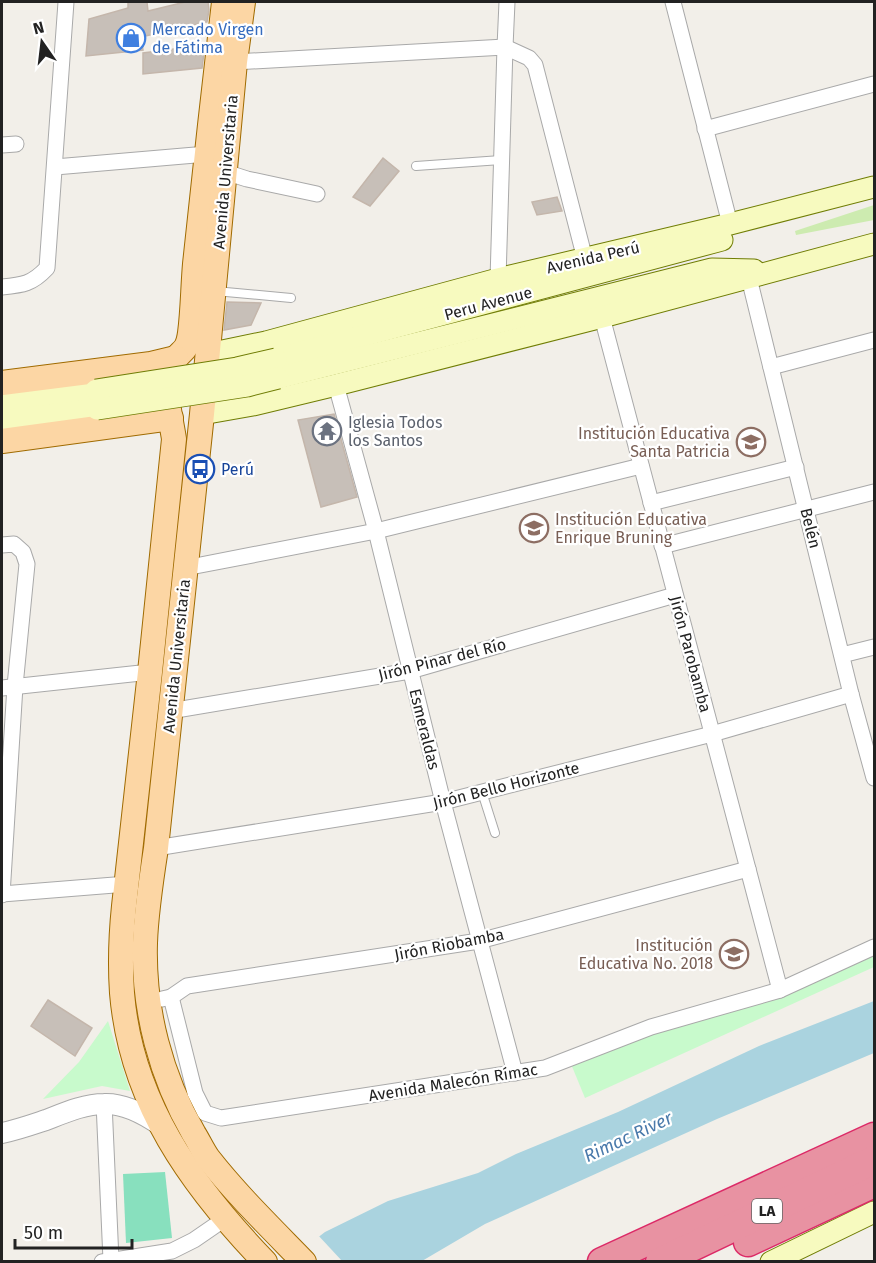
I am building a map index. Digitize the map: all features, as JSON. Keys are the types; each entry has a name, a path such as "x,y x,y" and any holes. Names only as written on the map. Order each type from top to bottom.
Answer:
{"highway":[{"path":"602,1262 874,1137"},
{"name":"LA","path":"660,1262 874,1160"},
{"name":"LA","path":"706,1262 874,1183"}],"main road":[{"name":"Avenida Universitaria","path":"224,2 190,332 188,345 173,362 167,386 174,439 121,946 122,994 129,1038 140,1078 160,1125 185,1167 265,1262"},
{"name":"Avenida Universitaria","path":"243,2 235,62 202,414 156,848 147,909 145,971 160,1000 153,1031 164,1070 181,1111 207,1156 241,1197 304,1262"},
{"name":"Avenida Perú","path":"208,354 266,342 498,279 874,187"},
{"name":"Peru Avenue","path":"277,369 791,222 874,194"},
{"name":"Peru Avenue","path":"277,369 712,269 782,270 874,244"},
{"path":"202,414 253,405 336,385 782,270"},
{"path":"2,383 151,364 177,358"},
{"path":"2,402 97,399 247,386 277,369"},
{"path":"2,421 97,399"},
{"path":"2,441 171,418"},
{"path":"771,1262 874,1212"}],"street":[{"path":"2,287 21,285 38,278 48,268 66,2"},
{"path":"498,279 507,2"},
{"path":"672,2 730,224"},
{"path":"235,62 505,47 529,58 535,65 585,259"},
{"path":"705,129 874,84"},
{"path":"55,167 207,154"},
{"path":"225,172 317,194"},
{"name":"Belén","path":"749,278 851,694 874,778"},
{"name":"Jirón Parobamba","path":"602,317 780,990"},
{"path":"771,367 874,340"},
{"name":"Esmeraldas","path":"336,385 376,531 443,802 515,1073"},
{"path":"185,568 376,531 641,465"},
{"path":"651,503 796,467"},
{"path":"662,546 874,492"},
{"path":"8,545 24,552 27,564 8,687 2,895 127,884"},
{"name":"Jirón Pinar del Río","path":"170,711 410,671 675,595"},
{"path":"842,655 874,647"},
{"path":"8,687 150,672"},
{"name":"Jirón Bello Horizonte","path":"156,848 443,802 712,734 851,694"},
{"name":"Jirón Riobamba","path":"160,1000 187,986 479,940 748,869"},
{"name":"Avenida Malecón Rímac","path":"160,1000 195,1094 205,1113 221,1118 544,1068 651,1028 780,990 874,947"},
{"path":"104,1104 107,1261 172,1251 194,1240 226,1218"},
{"path":"2,1133 72,1110 104,1104 131,1109 160,1125"}],"lane":[{"path":"416,166 501,159"},
{"path":"214,291 291,298"},
{"path":"482,792 495,833"}],"green space":[{"path":"874,205 874,220 796,235 795,231"},
{"path":"874,952 874,967 585,1098 571,1064"},
{"path":"108,1021 130,1091 102,1086 43,1099 79,1062"},
{"path":"165,1172 172,1238 126,1243 123,1174"}],"water":[{"name":"Rimac River","path":"874,1001 874,1053 717,1119 485,1224 422,1261 286,1262 325,1232 388,1201 478,1173 516,1154 618,1112 759,1046"}],"pier":[{"path":"317,1234 343,1262 283,1261 284,1259"}],"building":[{"name":"Mercado Virgen de Fátima","path":"128,2 147,2 148,11 185,2 208,2 207,22 141,37 143,50 86,56 89,19 128,8"},
{"path":"205,45 202,68 143,74 143,53"},
{"path":"383,158 399,171 370,206 353,197"},
{"path":"557,197 562,211 537,215 532,202"},
{"path":"227,302 261,303 251,325 224,330"},
{"path":"334,414 357,497 321,507 298,420"},
{"path":"48,1000 92,1028 75,1056 31,1026"}],"place":[{"name":"Mercado Virgen de Fátima","path":"131,38"},
{"name":"Iglesia Todos los Santos","path":"327,431"},
{"name":"Institución Educativa Santa Patricia","path":"751,442"},
{"name":"Perú","path":"200,469"},
{"name":"Institución Educativa Enrique Bruning","path":"534,528"},
{"name":"Institución Educativa No. 2018","path":"734,954"}]}
